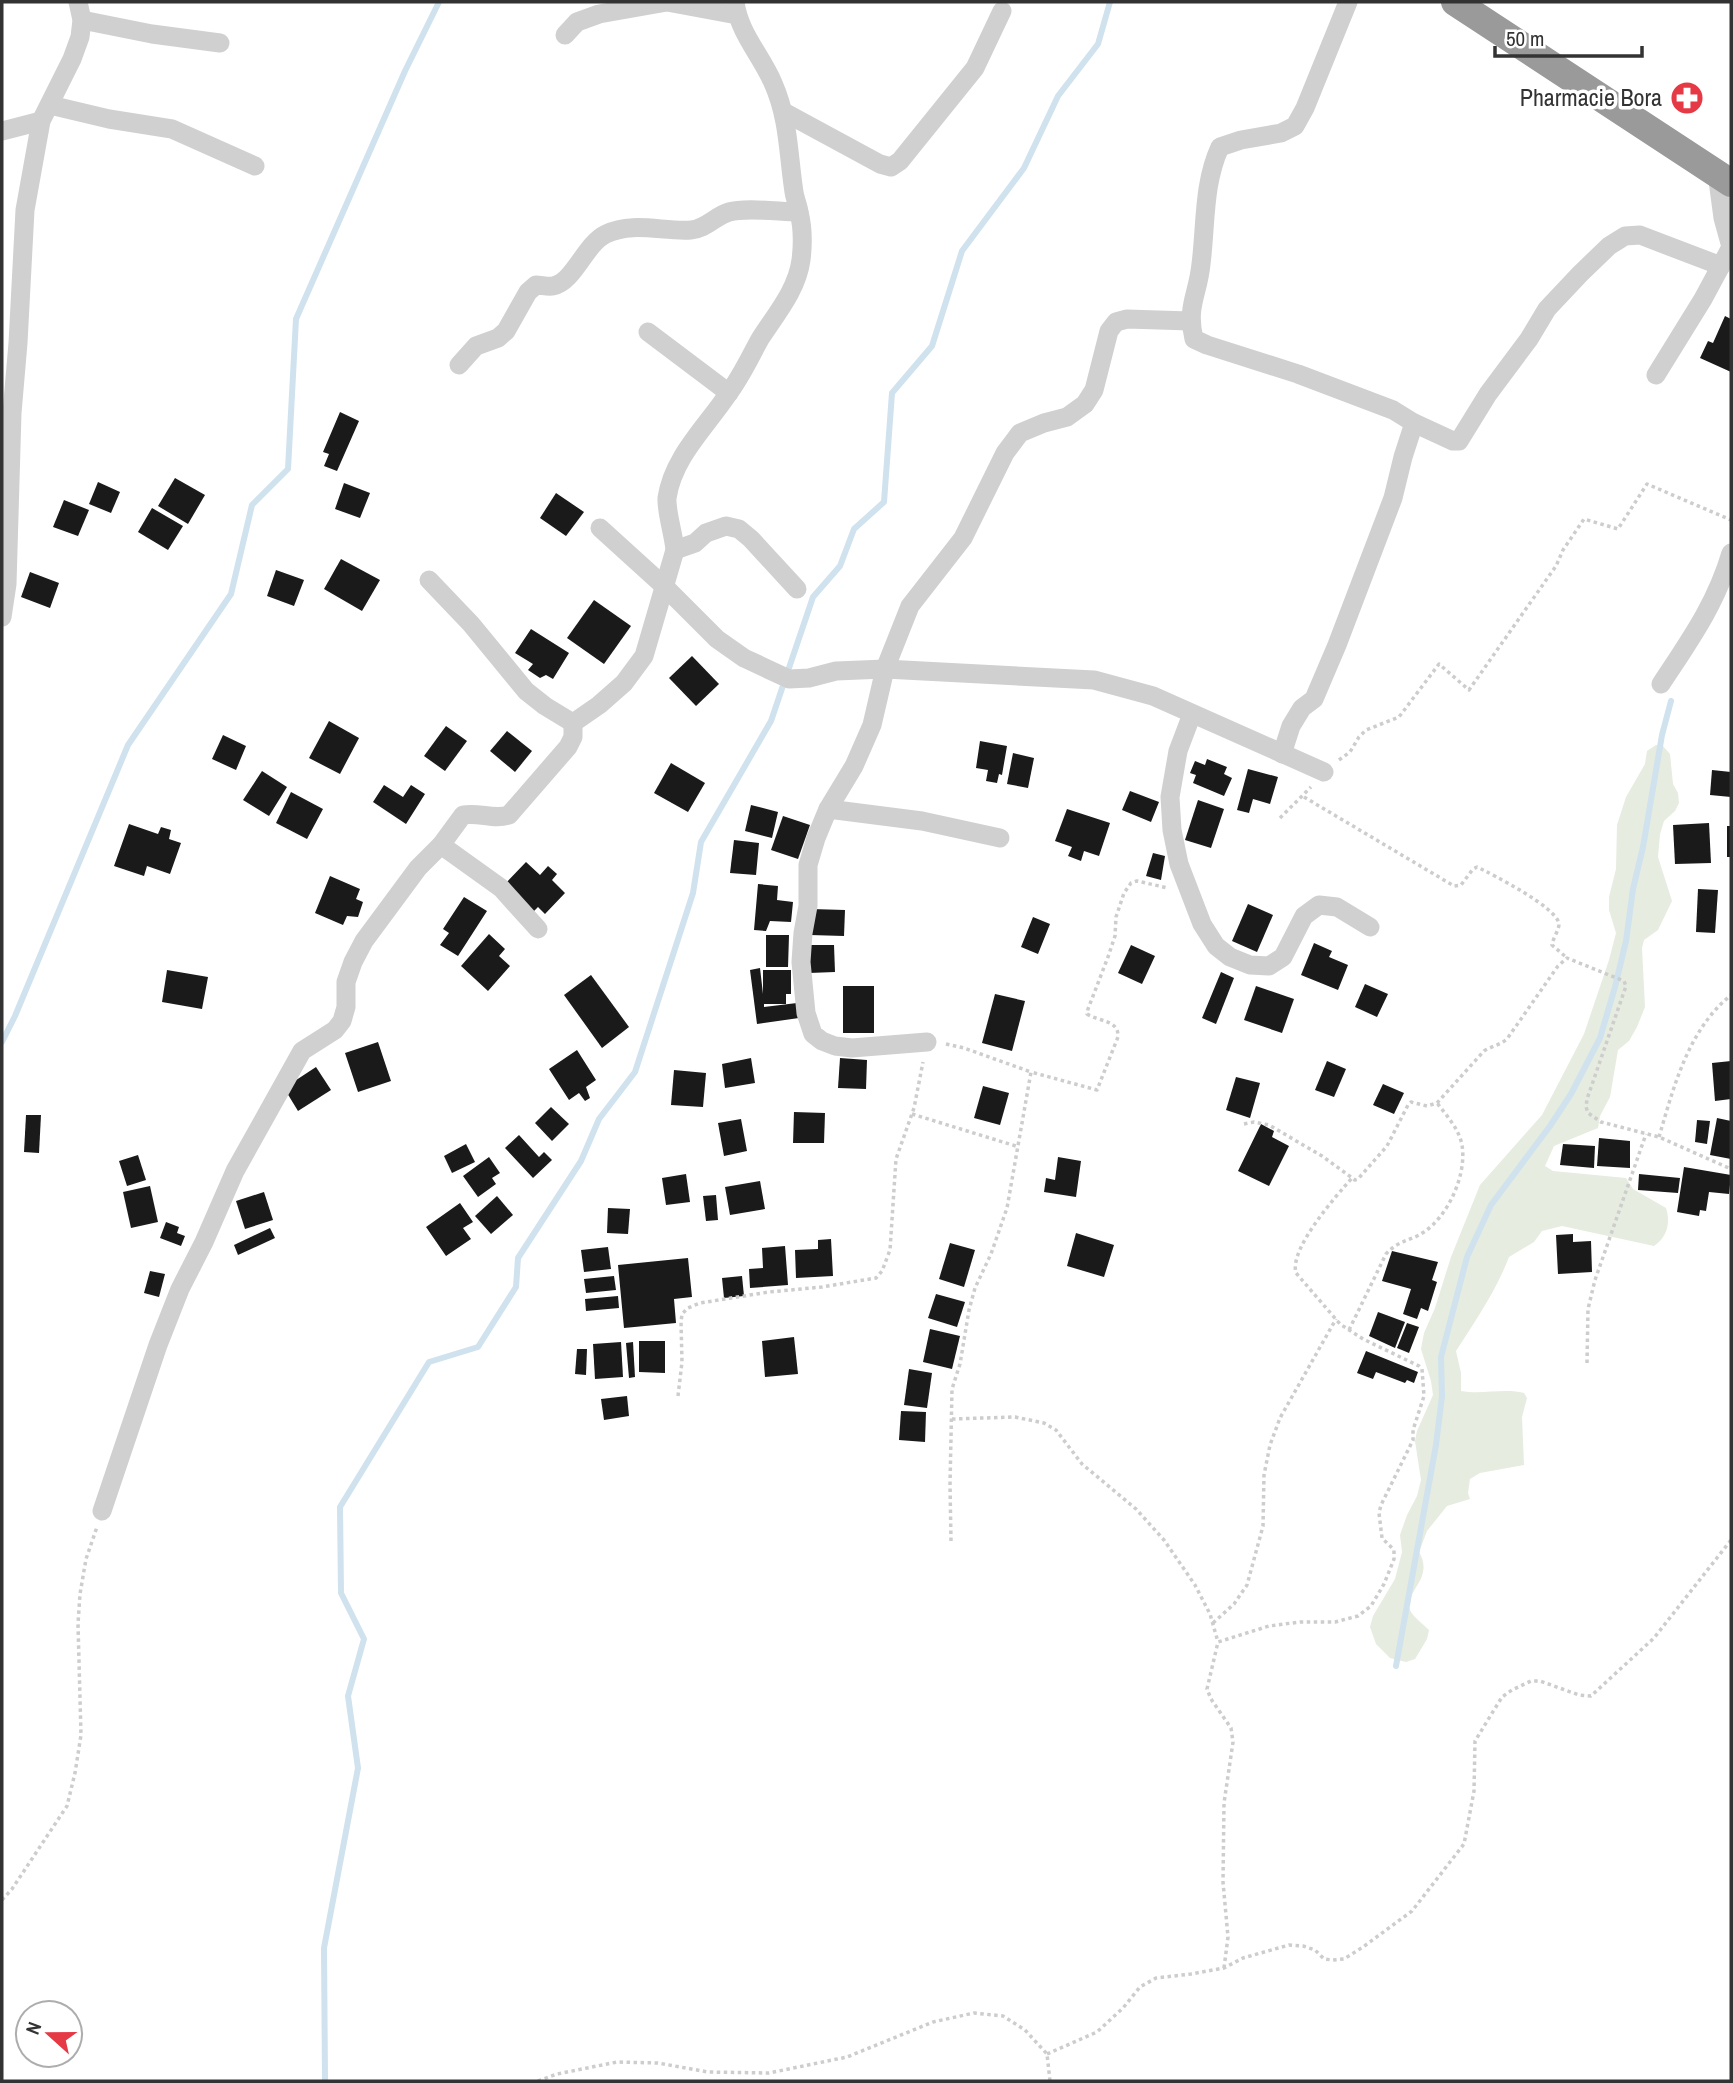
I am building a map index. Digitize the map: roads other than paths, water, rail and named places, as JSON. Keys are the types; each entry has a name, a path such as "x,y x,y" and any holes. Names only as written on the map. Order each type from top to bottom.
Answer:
{"highway":[{"path":"1455,2 1724,178"}],"street":[{"path":"565,35 577,22 599,14 667,2 736,8 752,48 772,80 784,112 802,246 796,278 779,312 729,393 679,461 671,479 667,502 675,550 644,656 624,683 573,723"},
{"path":"1348,2 1305,108 1295,126 1281,133 1241,140 1220,147 1206,197 1201,267 1190,321 1194,339 1393,410 1414,423 1453,441 1460,441 1488,394 1529,339 1547,309 1609,246 1625,236 1640,235 1721,266"},
{"path":"784,112 880,164 891,167 900,161 975,68 1002,10"},
{"path":"2,617 7,584 12,413 25,209 46,113 80,37 80,11 152,34 220,43"},
{"path":"2,131 46,113 161,126 181,132 254,166"},
{"path":"1656,375 1731,247 1729,230 1723,218 1724,178"},
{"path":"459,365 475,346 498,338 506,331 528,292 536,285 553,286 560,283 588,249 604,235 622,228 693,230 706,225 716,216 732,211 799,212"},
{"path":"927,1042 852,1048 835,1046 813,1034 806,1013 802,979 803,933 808,906 808,865 828,809 854,766 872,725 885,669 910,606 963,538 1005,453 1020,433 1066,417 1085,404 1094,390 1109,331 1115,322 1127,319 1190,321"},
{"path":"648,332 729,393"},
{"path":"1282,754 1302,708 1314,699 1337,645 1393,498 1414,423"},
{"path":"675,550 695,543 706,533 716,529 726,526 739,529 797,589"},
{"path":"600,528 717,639 744,658 789,679 809,678 836,671 885,669 1094,680 1153,696 1324,772"},
{"path":"1661,684 1708,613 1725,575 1731,553"},
{"path":"429,580 526,691 573,723"},
{"path":"1192,714 1178,751 1170,797 1172,830 1179,864 1202,924 1216,946 1230,957 1250,965 1269,966 1283,957 1304,916 1319,905 1337,907 1370,927"},
{"path":"102,1511 158,1345 180,1289 235,1171 302,1051 335,1030 342,1021 346,1007 346,982 364,941 418,868 441,845 463,815 473,813 501,818 509,815 568,747 573,737 573,723"},
{"path":"828,809 922,821 1000,838"},
{"path":"441,845 501,888 538,929"}],"waterway":[{"path":"2,1042 128,745 231,594 252,505 288,469 296,319 405,71 439,2"},
{"path":"325,2081 324,1948 358,1768 348,1696 364,1639 341,1593 340,1507 429,1362 478,1347 516,1287 518,1258 581,1161 599,1119 635,1072 693,893 701,842 771,721 813,597 840,566 854,529 884,502 892,393 932,346 962,251 1024,168 1058,96 1098,44 1110,2"},
{"path":"1396,1666 1436,1445 1442,1396 1441,1357 1467,1257 1491,1205 1571,1094 1600,1038 1626,941 1633,889 1671,701"}],"place":[{"name":"Pharmacie Bora","path":"1687,98"}]}
